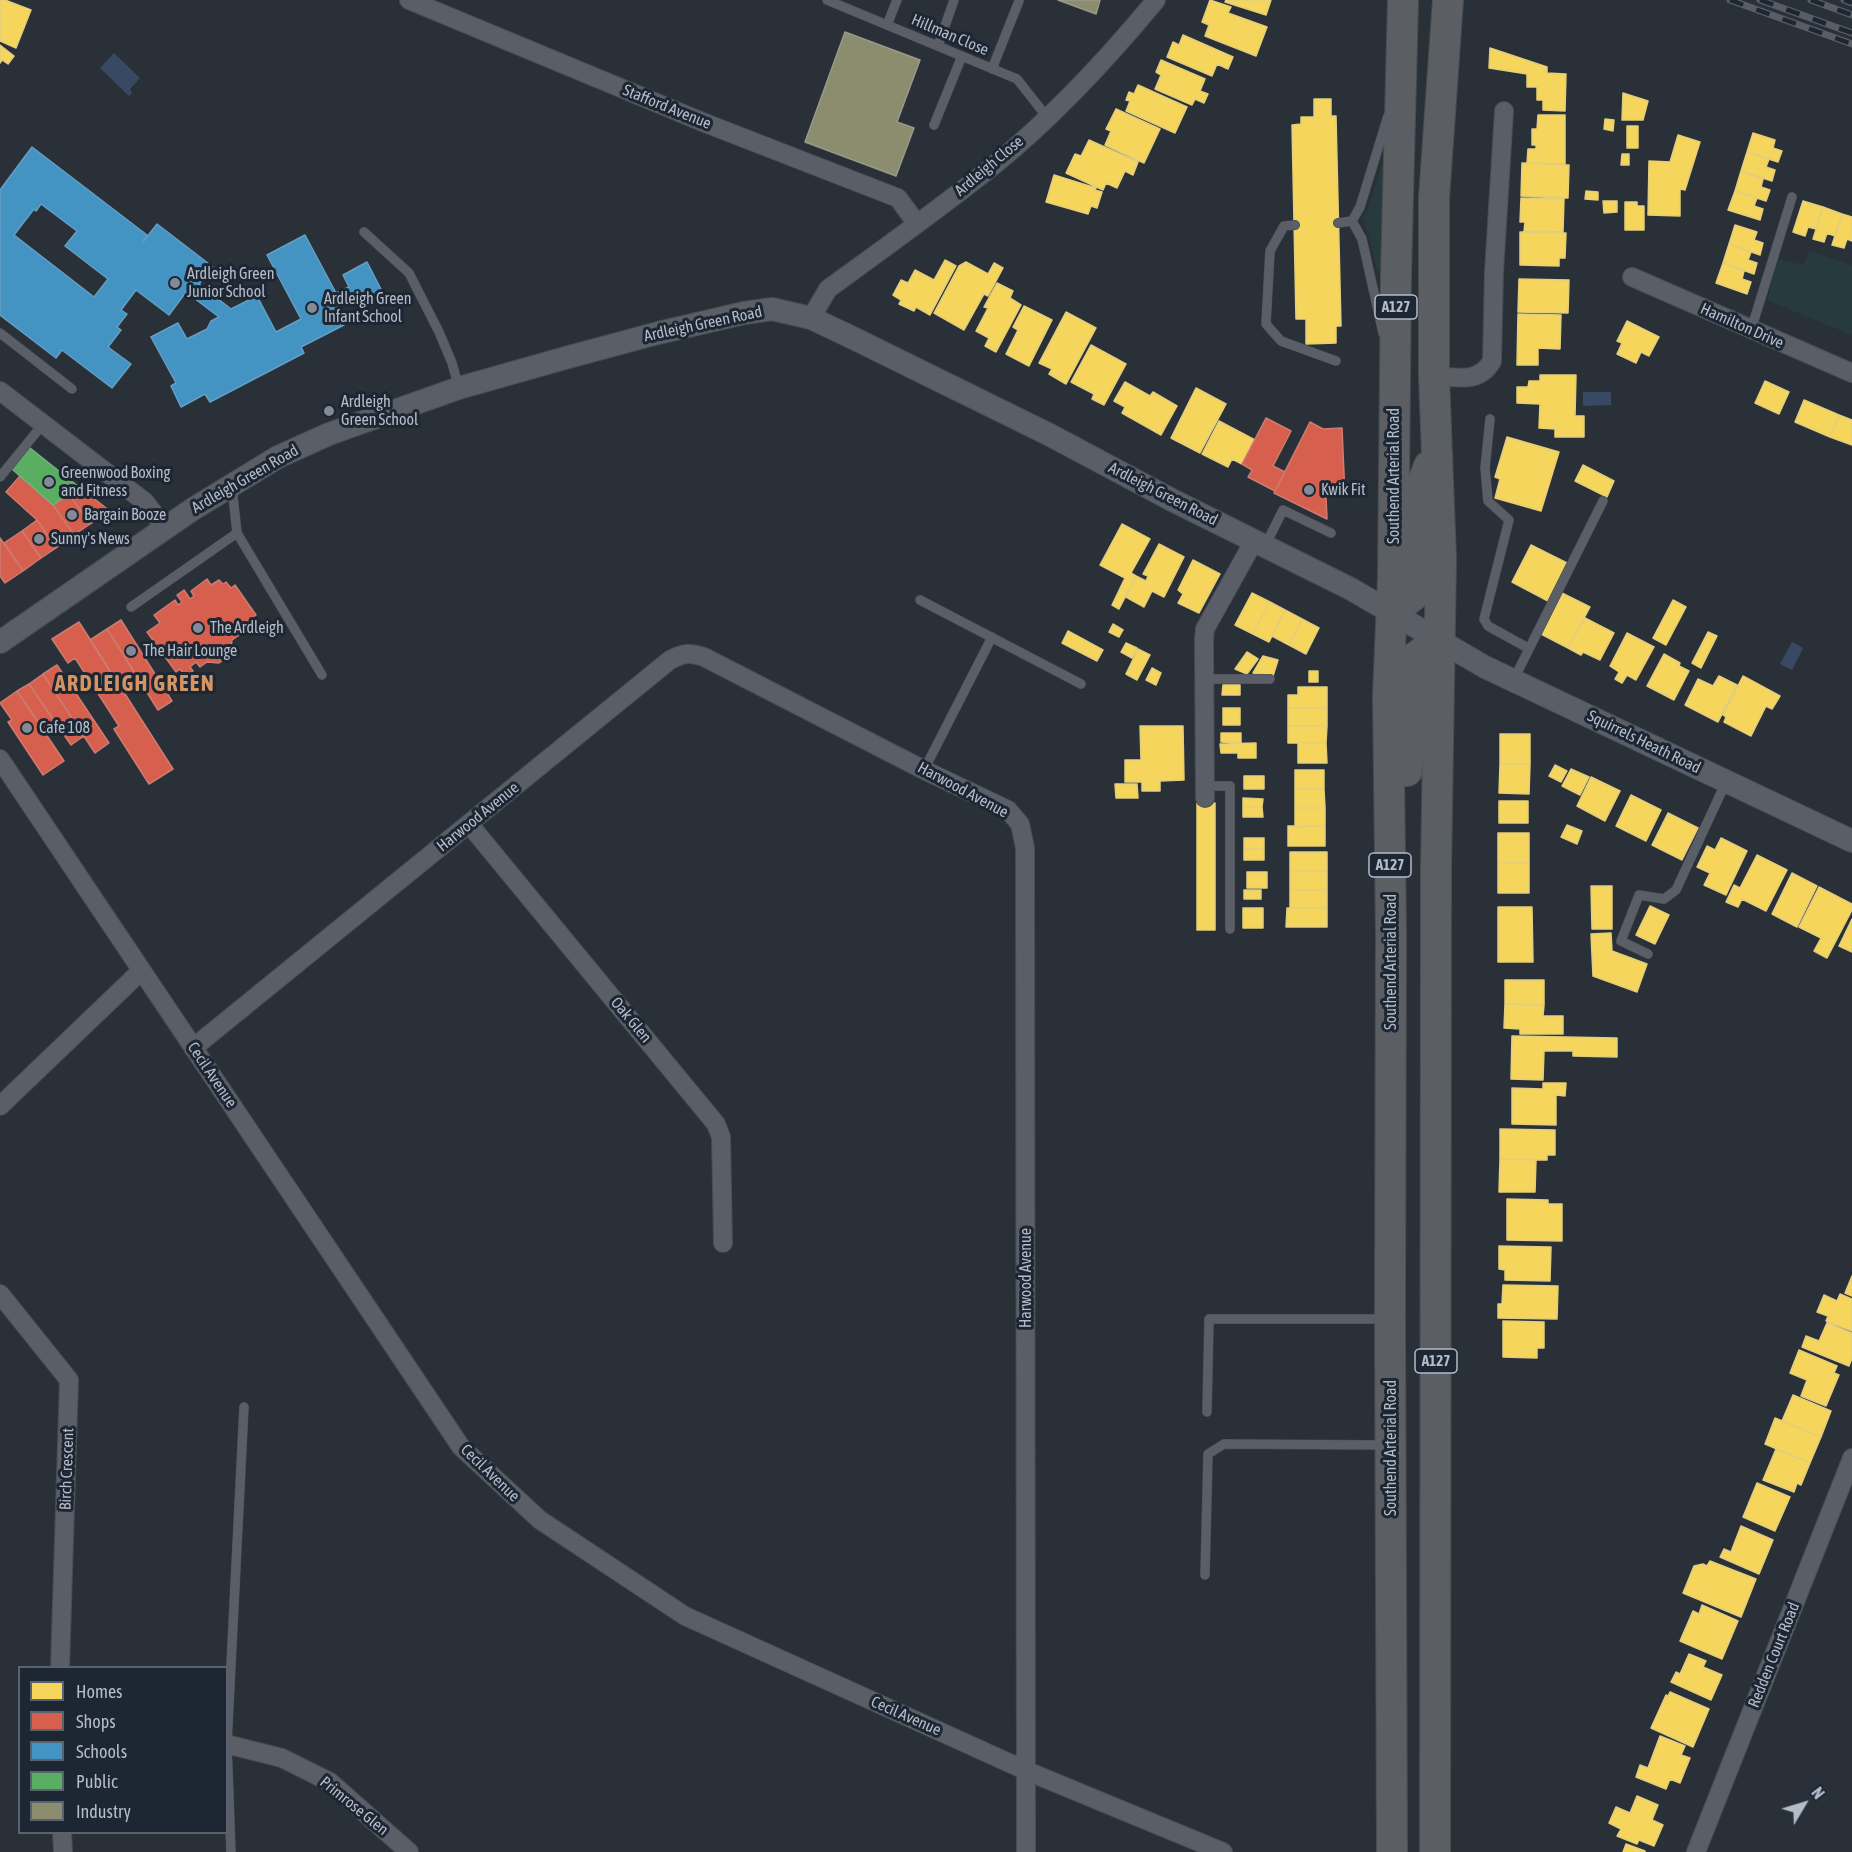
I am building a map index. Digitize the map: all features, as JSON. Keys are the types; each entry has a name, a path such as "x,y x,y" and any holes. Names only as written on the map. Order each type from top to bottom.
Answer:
{"highway":[{"name":"Southend Arterial Road","path":"1391,1850 1391,935 1388,696 1392,612 1403,1"},
{"name":"A127","path":"1435,1852 1436,882 1441,559 1434,376 1434,198 1448,9"},
{"name":"A127","path":"1392,612 1414,595 1418,494 1436,448"},
{"path":"1390,795 1409,769 1412,660 1438,640"}],"street":[{"name":"Stafford Avenue","path":"409,0 705,123 897,198 917,224"},
{"name":"Ardleigh Close","path":"811,318 828,289 994,165 1047,117 1126,36 1156,0"},
{"path":"1434,376 1473,377 1485,372 1492,361 1494,272 1504,111"},
{"name":"Hamilton Drive","path":"1632,277 1852,373"},
{"name":"Ardleigh Green Road","path":"0,642 232,484 278,457 329,434 459,388 565,358 744,313 772,309 811,318 1050,435 1352,589 1438,640"},
{"path":"0,391 145,502 165,528"},
{"path":"1205,792 1205,629 1259,543"},
{"name":"Squirrels Heath Road","path":"1438,640 1485,667 1852,842"},
{"name":"Harwood Avenue","path":"193,1048 670,660 682,653 693,653 704,657 924,770 1008,810 1020,824 1025,848 1026,1852"},
{"name":"Cecil Avenue","path":"0,759 461,1447 540,1520 685,1616 1026,1771 1223,1852"},
{"name":"Oak Glen","path":"469,824 716,1124 721,1137 723,1243"},
{"path":"0,1106 141,971"},
{"name":"Birch Crescent","path":"0,1294 69,1380 60,1666"},
{"name":"Redden Court Road","path":"1696,1852 1852,1458"},
{"name":"Primrose Glen","path":"228,1744 282,1758 330,1782 409,1852"},
{"path":"62,1834 63,1852"}],"lane":[{"name":"Hillman Close","path":"826,0 1017,79 1047,117"},
{"path":"887,25 897,0"},
{"path":"938,46 954,0"},
{"path":"992,69 1019,1"},
{"path":"934,125 962,56"},
{"path":"1352,221 1360,207 1383,130 1401,83"},
{"path":"1751,330 1792,197"},
{"path":"1338,223 1352,221"},
{"path":"1352,221 1362,239 1395,385"},
{"path":"1294,225 1284,226 1270,251 1266,324 1281,341 1336,361"},
{"path":"364,232 409,273 439,332 452,363 459,388"},
{"path":"0,333 72,389"},
{"path":"1490,419 1485,468 1488,501 1509,520 1484,619 1488,626 1528,648"},
{"path":"0,477 43,424"},
{"path":"232,484 237,533 322,675"},
{"path":"1514,679 1603,501"},
{"path":"1259,543 1283,510 1330,533"},
{"path":"131,607 237,533"},
{"path":"920,600 1081,684"},
{"path":"924,770 992,637"},
{"path":"1204,679 1270,679"},
{"path":"1648,954 1622,941 1639,895 1664,899 1676,890 1726,782"},
{"path":"1205,792 1230,786 1230,929"},
{"path":"1207,1412 1209,1319 1390,1319"},
{"path":"228,1724 244,1407"},
{"path":"1205,1575 1208,1454 1224,1444 1390,1445"},
{"path":"228,1771 231,1852"}],"green space":[{"path":"1382,166 1381,270 1379,270 1376,268 1369,234 1362,218 1368,209"},
{"path":"1809,251 1852,265 1852,335 1767,300 1778,259 1804,265"}],"water":[{"path":"114,53 140,78 130,89 132,93 129,96 100,68"},
{"path":"1583,392 1611,392 1611,405 1583,406"},
{"path":"1792,642 1803,648 1792,670 1780,664"}],"building: Homes":[{"path":"0,0 31,10 16,48 0,41"},
{"path":"1210,0 1231,7 1228,13 1267,27 1256,56 1205,36 1209,25 1202,22"},
{"path":"1226,0 1271,0 1266,15 1225,2"},
{"path":"1183,35 1233,57 1228,69 1217,64 1212,76 1167,57 1173,42 1179,45"},
{"path":"0,45 14,56 8,64 2,60 0,63"},
{"path":"1490,48 1547,67 1547,73 1566,74 1565,111 1543,110 1543,100 1537,100 1537,87 1527,87 1527,74 1489,68"},
{"path":"1161,60 1205,79 1200,91 1208,94 1204,103 1195,99 1192,105 1155,89 1161,75 1156,72"},
{"path":"1138,85 1187,107 1175,133 1126,111 1130,101 1126,100 1129,92 1134,94"},
{"path":"1623,93 1648,101 1643,120 1622,120"},
{"path":"1314,99 1331,99 1331,116 1336,116 1341,326 1336,326 1336,343 1306,344 1306,319 1296,319 1292,125 1301,124 1301,117 1314,117"},
{"path":"1116,109 1160,129 1144,163 1105,145 1111,131 1106,129"},
{"path":"1538,115 1565,115 1565,164 1527,163 1528,149 1536,149 1536,145 1532,145 1532,129 1537,129"},
{"path":"1605,119 1614,120 1613,131 1604,129"},
{"path":"1627,126 1638,126 1638,148 1627,148"},
{"path":"1753,133 1775,140 1773,148 1782,151 1778,162 1747,152"},
{"path":"1678,135 1700,142 1685,190 1680,189 1680,216 1648,215 1649,161 1670,162"},
{"path":"1089,140 1138,162 1133,175 1125,171 1117,188 1106,183 1103,190 1066,173 1075,154 1081,156"},
{"path":"1747,152 1769,159 1766,167 1775,170 1772,181 1741,171"},
{"path":"1622,154 1629,154 1629,165 1621,165"},
{"path":"1522,163 1569,165 1568,198 1521,196"},
{"path":"1741,171 1763,179 1761,187 1770,190 1766,201 1735,191"},
{"path":"1054,175 1102,192 1097,208 1091,206 1088,214 1046,202"},
{"path":"1586,191 1598,192 1598,200 1585,199"},
{"path":"1735,191 1757,198 1754,206 1763,209 1760,220 1728,210"},
{"path":"1521,198 1564,199 1563,232 1524,231 1525,222 1520,222"},
{"path":"1603,201 1617,201 1617,212 1604,213"},
{"path":"1803,201 1823,207 1816,229 1808,227 1805,236 1793,232"},
{"path":"1625,202 1637,202 1637,206 1644,206 1644,230 1625,230"},
{"path":"1823,207 1842,214 1835,236 1827,233 1824,242 1813,239"},
{"path":"1842,214 1852,217 1852,241 1847,239 1844,248 1832,245"},
{"path":"1735,225 1757,232 1754,240 1763,243 1760,255 1729,244"},
{"path":"1520,232 1566,233 1565,258 1559,258 1559,266 1520,265"},
{"path":"1729,244 1751,252 1748,260 1757,263 1754,274 1723,263"},
{"path":"945,260 956,266 930,315 916,307 914,311 899,304 901,300 893,295 901,280 908,283 915,270 934,280"},
{"path":"966,262 988,274 994,263 1003,268 988,296 984,294 964,330 934,313 959,266"},
{"path":"1723,263 1744,271 1742,279 1751,282 1747,294 1716,283"},
{"path":"1519,279 1569,280 1568,313 1518,312"},
{"path":"997,283 1013,291 1010,298 1021,305 996,352 985,346 989,338 976,331 988,308 984,307"},
{"path":"1024,306 1052,320 1029,366 1006,354 1018,330 1013,327"},
{"path":"1066,312 1096,328 1066,384 1049,374 1052,369 1039,363"},
{"path":"1518,314 1561,315 1560,349 1538,348 1538,365 1517,365"},
{"path":"1627,321 1659,337 1649,356 1641,352 1636,363 1617,354 1622,343 1617,341"},
{"path":"1091,345 1126,364 1104,405 1092,399 1094,394 1071,382"},
{"path":"1540,375 1576,375 1575,416 1584,416 1584,437 1555,437 1555,429 1539,428 1540,404 1517,403 1517,387 1528,387 1529,381 1540,381"},
{"path":"1765,381 1789,392 1779,414 1755,403"},
{"path":"1125,382 1150,396 1153,392 1177,406 1161,435 1122,413 1125,407 1114,401"},
{"path":"1196,388 1226,404 1200,453 1171,438"},
{"path":"1804,400 1839,415 1830,437 1795,422"},
{"path":"1839,415 1852,420 1852,445 1830,437"},
{"path":"1219,421 1255,440 1242,464 1232,459 1228,467 1202,454"},
{"path":"1507,437 1559,452 1541,511 1495,498 1500,479 1495,477"},
{"path":"1583,465 1614,481 1607,497 1575,481"},
{"path":"1122,524 1150,539 1131,573 1136,576 1119,609 1112,605 1125,578 1100,565"},
{"path":"1159,544 1184,557 1164,597 1152,591 1144,607 1126,597 1136,576 1146,581 1148,576 1143,574"},
{"path":"1531,545 1567,563 1548,601 1512,582"},
{"path":"1193,560 1220,574 1199,613 1178,603 1183,594 1178,590"},
{"path":"1252,593 1270,602 1253,634 1235,625"},
{"path":"1562,593 1590,607 1568,648 1541,634"},
{"path":"1673,600 1686,607 1666,645 1653,638"},
{"path":"1270,602 1285,610 1269,642 1253,634"},
{"path":"1285,610 1302,619 1289,645 1272,636"},
{"path":"1585,618 1614,633 1600,660 1583,652 1581,655 1568,648"},
{"path":"1302,619 1319,628 1306,654 1289,645"},
{"path":"1113,624 1123,630 1119,637 1109,632"},
{"path":"1068,631 1103,650 1097,661 1062,643"},
{"path":"1708,632 1717,636 1701,668 1692,663"},
{"path":"1627,633 1654,647 1636,680 1627,675 1622,683 1615,679 1619,672 1610,666"},
{"path":"1126,643 1137,648 1132,658 1121,652"},
{"path":"1138,649 1150,655 1137,680 1126,674"},
{"path":"1247,652 1258,659 1247,674 1235,669"},
{"path":"1664,654 1689,671 1674,700 1647,686"},
{"path":"1263,656 1278,660 1273,676 1253,673"},
{"path":"1152,668 1161,673 1156,685 1146,680"},
{"path":"1309,671 1318,671 1318,682 1309,682"},
{"path":"1719,676 1737,685 1718,722 1685,705 1698,679 1713,686"},
{"path":"1743,676 1780,696 1772,709 1766,706 1751,736 1724,722 1726,717 1723,715"},
{"path":"1223,685 1240,685 1240,695 1222,695"},
{"path":"1298,687 1327,687 1327,708 1288,708 1288,695 1298,695"},
{"path":"1223,708 1240,708 1240,725 1223,725"},
{"path":"1288,708 1327,708 1327,726 1288,726"},
{"path":"1140,726 1183,726 1184,780 1160,781 1160,791 1142,791 1142,782 1125,782 1125,760 1141,760"},
{"path":"1288,726 1327,726 1326,743 1288,743"},
{"path":"1221,733 1241,733 1241,743 1221,742"},
{"path":"1500,734 1530,734 1530,764 1500,764"},
{"path":"1256,743 1256,758 1238,758 1238,753 1221,753 1220,744"},
{"path":"1298,743 1326,743 1327,763 1298,763"},
{"path":"1500,764 1530,764 1529,794 1499,793"},
{"path":"1555,765 1567,771 1561,782 1549,776"},
{"path":"1571,769 1589,777 1580,795 1562,786"},
{"path":"1295,770 1324,770 1324,789 1295,789"},
{"path":"1244,776 1264,776 1264,789 1244,789"},
{"path":"1591,777 1620,791 1605,821 1577,806"},
{"path":"1115,784 1137,784 1138,798 1116,798"},
{"path":"1295,789 1324,789 1325,808 1295,808"},
{"path":"1631,795 1661,810 1646,841 1616,826"},
{"path":"1243,798 1263,799 1262,807 1243,807"},
{"path":"1499,801 1528,801 1528,823 1499,823"},
{"path":"1197,803 1215,803 1215,930 1197,930"},
{"path":"1243,807 1262,807 1263,817 1243,817"},
{"path":"1295,808 1325,808 1325,826 1295,827"},
{"path":"1668,813 1698,828 1682,860 1652,845"},
{"path":"1567,825 1582,831 1577,844 1561,837"},
{"path":"1288,826 1325,826 1325,846 1288,846"},
{"path":"1498,833 1529,833 1529,863 1498,863"},
{"path":"1244,838 1264,838 1264,849 1244,849"},
{"path":"1721,838 1747,851 1726,895 1704,885 1710,873 1697,867 1707,846 1715,850"},
{"path":"1244,849 1264,849 1264,860 1244,860"},
{"path":"1290,852 1327,852 1327,871 1290,871"},
{"path":"1757,855 1787,870 1766,911 1742,899 1738,907 1726,902 1734,885 1740,888"},
{"path":"1498,863 1529,863 1529,893 1498,893"},
{"path":"1290,871 1327,871 1327,890 1290,890"},
{"path":"1247,872 1267,872 1267,888 1247,888"},
{"path":"1792,873 1817,886 1797,927 1772,914"},
{"path":"1591,886 1612,886 1612,929 1592,929"},
{"path":"1819,887 1852,904 1852,910 1827,958 1814,951 1821,938 1799,927"},
{"path":"1244,890 1261,890 1261,899 1244,899"},
{"path":"1290,890 1327,890 1327,908 1290,908"},
{"path":"1650,906 1669,915 1655,944 1636,935"},
{"path":"1498,907 1532,907 1533,962 1498,962"},
{"path":"1243,908 1263,908 1263,928 1243,928"},
{"path":"1287,908 1327,908 1327,927 1286,927"},
{"path":"1852,919 1852,952 1839,946"},
{"path":"1611,933 1612,951 1647,964 1637,992 1593,976 1591,934"},
{"path":"1505,980 1544,980 1544,1005 1505,1004"},
{"path":"1505,1004 1544,1005 1543,1016 1563,1016 1563,1034 1520,1034 1520,1029 1504,1028"},
{"path":"1512,1036 1617,1038 1617,1057 1573,1056 1573,1051 1544,1051 1543,1080 1511,1079"},
{"path":"1543,1083 1566,1083 1565,1096 1556,1095 1556,1125 1512,1124 1512,1088 1543,1089"},
{"path":"1500,1129 1555,1130 1555,1155 1547,1155 1547,1160 1500,1159"},
{"path":"1500,1159 1536,1160 1535,1192 1499,1192"},
{"path":"1507,1199 1548,1200 1548,1204 1562,1204 1562,1241 1507,1240"},
{"path":"1499,1246 1551,1247 1550,1281 1505,1280 1505,1270 1499,1269"},
{"path":"1852,1276 1852,1296 1845,1293"},
{"path":"1503,1285 1558,1286 1557,1319 1498,1318 1498,1304 1502,1304"},
{"path":"1840,1294 1852,1299 1852,1331 1826,1321 1828,1316 1817,1312 1824,1295 1837,1301"},
{"path":"1503,1321 1544,1322 1544,1348 1537,1348 1537,1358 1503,1357"},
{"path":"1827,1323 1852,1333 1852,1358 1849,1366 1802,1347 1806,1336 1819,1341"},
{"path":"1799,1350 1837,1366 1834,1373 1839,1375 1826,1406 1801,1396 1807,1380 1790,1373"},
{"path":"1793,1395 1831,1411 1821,1437 1782,1421"},
{"path":"1775,1418 1821,1437 1810,1463 1765,1444"},
{"path":"1776,1449 1810,1463 1801,1485 1797,1483 1794,1492 1763,1480"},
{"path":"1757,1483 1790,1497 1775,1531 1743,1517"},
{"path":"1741,1526 1773,1540 1759,1574 1720,1557 1724,1549 1731,1552"},
{"path":"1710,1561 1756,1579 1741,1617 1683,1593 1694,1566 1703,1564 1707,1566"},
{"path":"1702,1605 1738,1621 1722,1659 1680,1641 1693,1611 1699,1614"},
{"path":"1689,1654 1706,1661 1703,1667 1722,1675 1711,1700 1671,1682 1676,1672 1680,1674"},
{"path":"1670,1692 1709,1709 1693,1747 1651,1728 1666,1695 1668,1696"},
{"path":"1660,1736 1685,1746 1681,1755 1690,1758 1680,1783 1670,1779 1666,1789 1636,1777 1640,1765 1648,1768"},
{"path":"1637,1796 1658,1805 1652,1820 1663,1825 1654,1846 1639,1840 1637,1844 1617,1836 1621,1829 1609,1823 1616,1807 1630,1813"},
{"path":"1626,1844 1645,1851 1645,1852 1623,1852"}],"building: Shops":[{"path":"1266,418 1291,431 1273,466 1285,472 1275,491 1248,477 1252,470 1242,464"},
{"path":"1310,422 1323,429 1342,428 1345,496 1326,497 1327,519 1274,493"},
{"path":"20,476 53,505 74,535 56,548 37,520 6,492"},
{"path":"79,487 110,511 90,524 69,494"},
{"name":"Bargain Booze","path":"69,494 90,524 74,535 53,505"},
{"name":"Sunny's News","path":"37,520 56,548 41,558 22,531"},
{"path":"22,531 41,558 23,571 4,543"},
{"path":"0,538 23,571 5,583 0,576"},
{"name":"The Ardleigh","path":"207,579 211,585 219,580 223,584 226,582 231,588 235,585 256,615 241,625 245,631 232,640 230,655 219,663 207,662 200,667 196,662 190,667 193,671 186,677 180,669 176,672 147,632 160,623 154,615 175,600 178,605 182,602 177,595 184,590 190,599 194,596 191,591"},
{"name":"The Hair Lounge","path":"121,620 172,701 158,710 107,629"},
{"path":"79,622 173,769 149,784 114,729 119,726 75,658 68,663 52,639"},
{"path":"107,629 135,673 118,684 90,640"},
{"path":"57,665 109,743 95,753 43,674"},
{"path":"43,674 84,736 71,745 29,684"},
{"path":"29,684 58,727 47,735 17,691"},
{"name":"Cafe 108","path":"17,691 64,761 43,775 8,722 12,720 0,703"}],"building: Schools":[{"path":"32,147 147,235 143,242 157,224 213,267 199,284 231,309 257,296 276,332 301,319 267,255 305,235 336,293 349,287 343,275 367,262 384,295 360,307 356,299 335,309 344,325 301,347 304,353 210,402 205,394 181,407 171,386 176,383 151,337 178,323 187,339 207,329 211,321 219,317 186,292 169,315 136,290 121,310 127,314 117,327 121,330 108,347 131,364 112,388 62,350 56,358 0,315 0,190","holes":["41,204 77,231 65,246 108,279 94,297 14,235 34,209 36,211"]}],"building: Public":[{"name":"Greenwood Boxing and Fitness","path":"30,448 79,487 53,505 12,469"}],"building: Industry":[{"path":"1058,0 1100,0 1096,14"},
{"path":"845,32 920,60 897,122 914,128 896,176 805,142"}],"railway":[{"path":"1730,0 1852,44"},
{"path":"1760,0 1852,33"},
{"path":"1811,0 1852,15"},
{"path":"1844,0 1852,3"}],"place":[{"name":"Ardleigh Green Junior School","path":"175,283"},
{"name":"Ardleigh Green Infant School","path":"312,308"},
{"name":"Ardleigh Green School","path":"329,411"},
{"name":"Greenwood Boxing and Fitness","path":"49,482"},
{"name":"Kwik Fit","path":"1309,490"},
{"name":"Bargain Booze","path":"72,515"},
{"name":"Sunny's News","path":"39,539"},
{"name":"The Ardleigh","path":"198,628"},
{"name":"The Hair Lounge","path":"131,651"},
{"name":"Cafe 108","path":"27,728"}],"district":[{"name":"ARDLEIGH GREEN","path":"135,684"}]}
